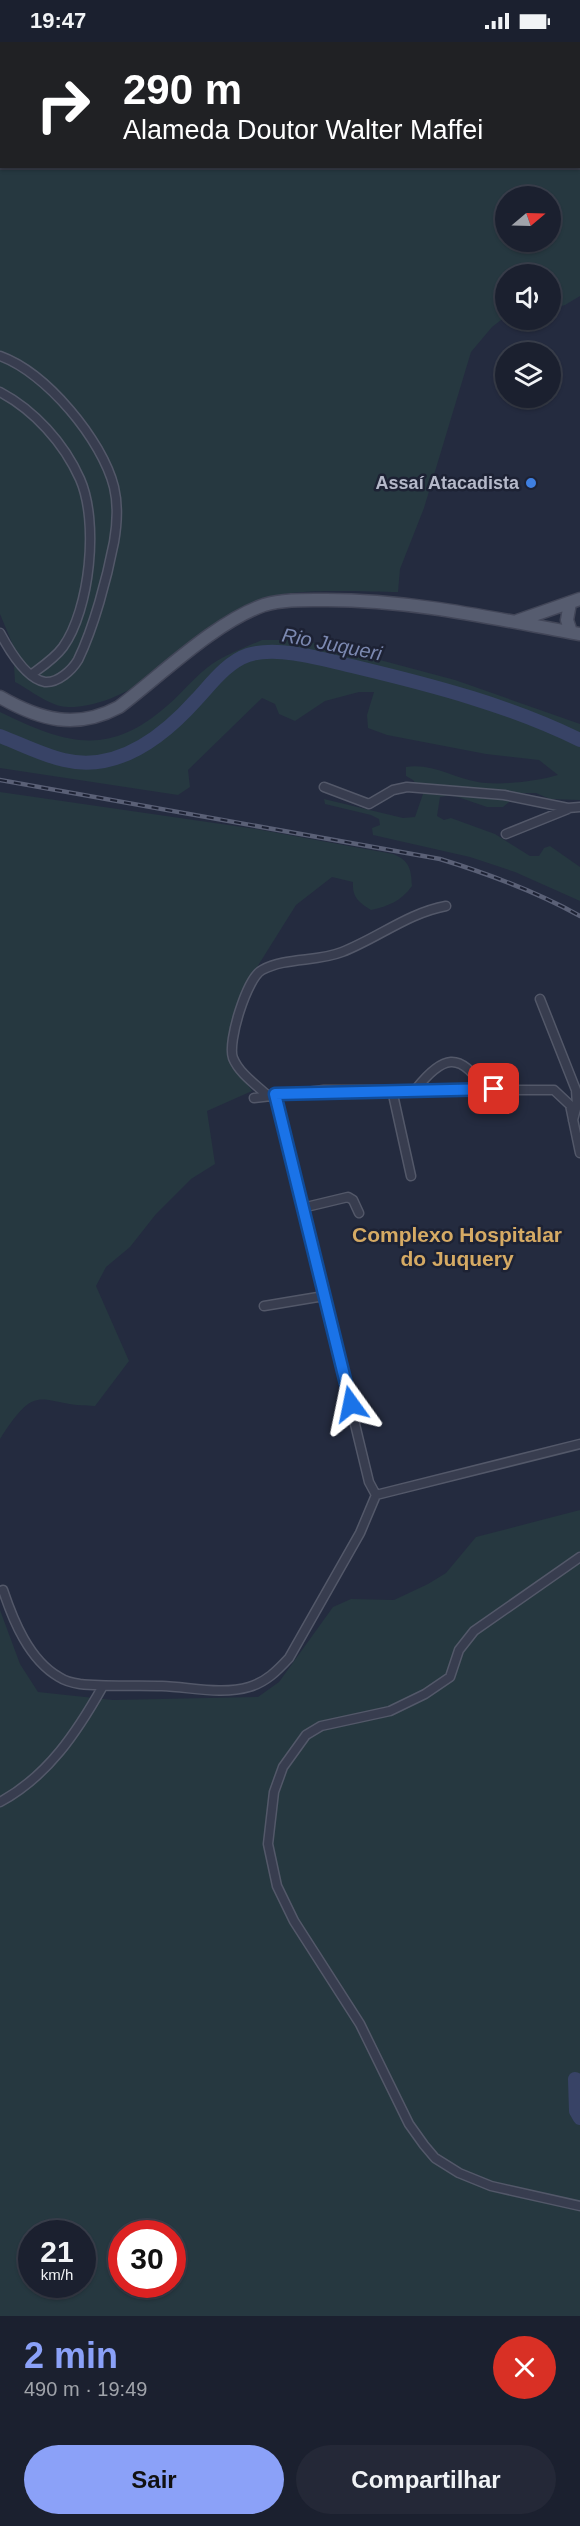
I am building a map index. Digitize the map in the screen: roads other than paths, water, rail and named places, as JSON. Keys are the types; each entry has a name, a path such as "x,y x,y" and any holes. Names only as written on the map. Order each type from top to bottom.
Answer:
{"main road":[{"path":"0,697 21,709 57,721 77,721 106,714 119,707 223,628 247,613 281,601 351,600 387,603 576,633"},
{"path":"516,622 575,601"},
{"path":"575,601 567,620 576,633"}],"street":[{"path":"0,356 33,375 73,414 90,437 109,474 117,506 114,541 97,605 77,660 70,670 54,680 44,682 16,660 0,633"},
{"path":"0,392 35,418 63,449 80,479 86,504 90,554 82,606 75,627 63,647 49,662 32,674"},
{"path":"324,787 369,804 400,788 429,787 520,797 568,808 580,807"},
{"path":"506,834 568,808"},
{"path":"380,1494 368,1476 302,1208 271,1094 237,1065 232,1053 241,1007 255,975 269,967 340,953 420,913 446,906"},
{"path":"540,999 576,1090 578,1104 572,1123"},
{"path":"416,1089 433,1070 450,1061 463,1063 470,1068 484,1089"},
{"path":"254,1098 271,1094 416,1089 554,1090 570,1105 580,1153"},
{"path":"392,1090 411,1176"},
{"path":"302,1208 348,1197 353,1200 359,1213"},
{"path":"264,1306 324,1296"},
{"path":"3,1590 19,1629 42,1663 68,1681 103,1686 241,1689 262,1683 289,1658 380,1494 580,1444"},
{"path":"580,1557 474,1631 459,1650 450,1677 435,1687 390,1711 321,1726 306,1735 283,1767 274,1792 268,1844 277,1886 294,1921 360,2025 409,2124 435,2158 459,2173 491,2186 580,2206"},
{"path":"0,1802 42,1773 57,1755 103,1686"}],"waterway":[{"name":"Rio Juqueri","path":"0,736 64,760 84,763 121,756 138,748 170,726 220,674 240,658 261,652 275,652 319,658 444,690 500,707 580,740"},
{"name":"Rio Juqueri","path":"580,2081 575,2079 576,2111 580,2118"}],"railway":[{"path":"0,780 440,859 511,884 580,916"}],"place":[{"name":"Assaí Atacadista","path":"531,483"}],"district":[{"name":"Complexo Hospitalar do Juquery","path":"457,1247"}]}
